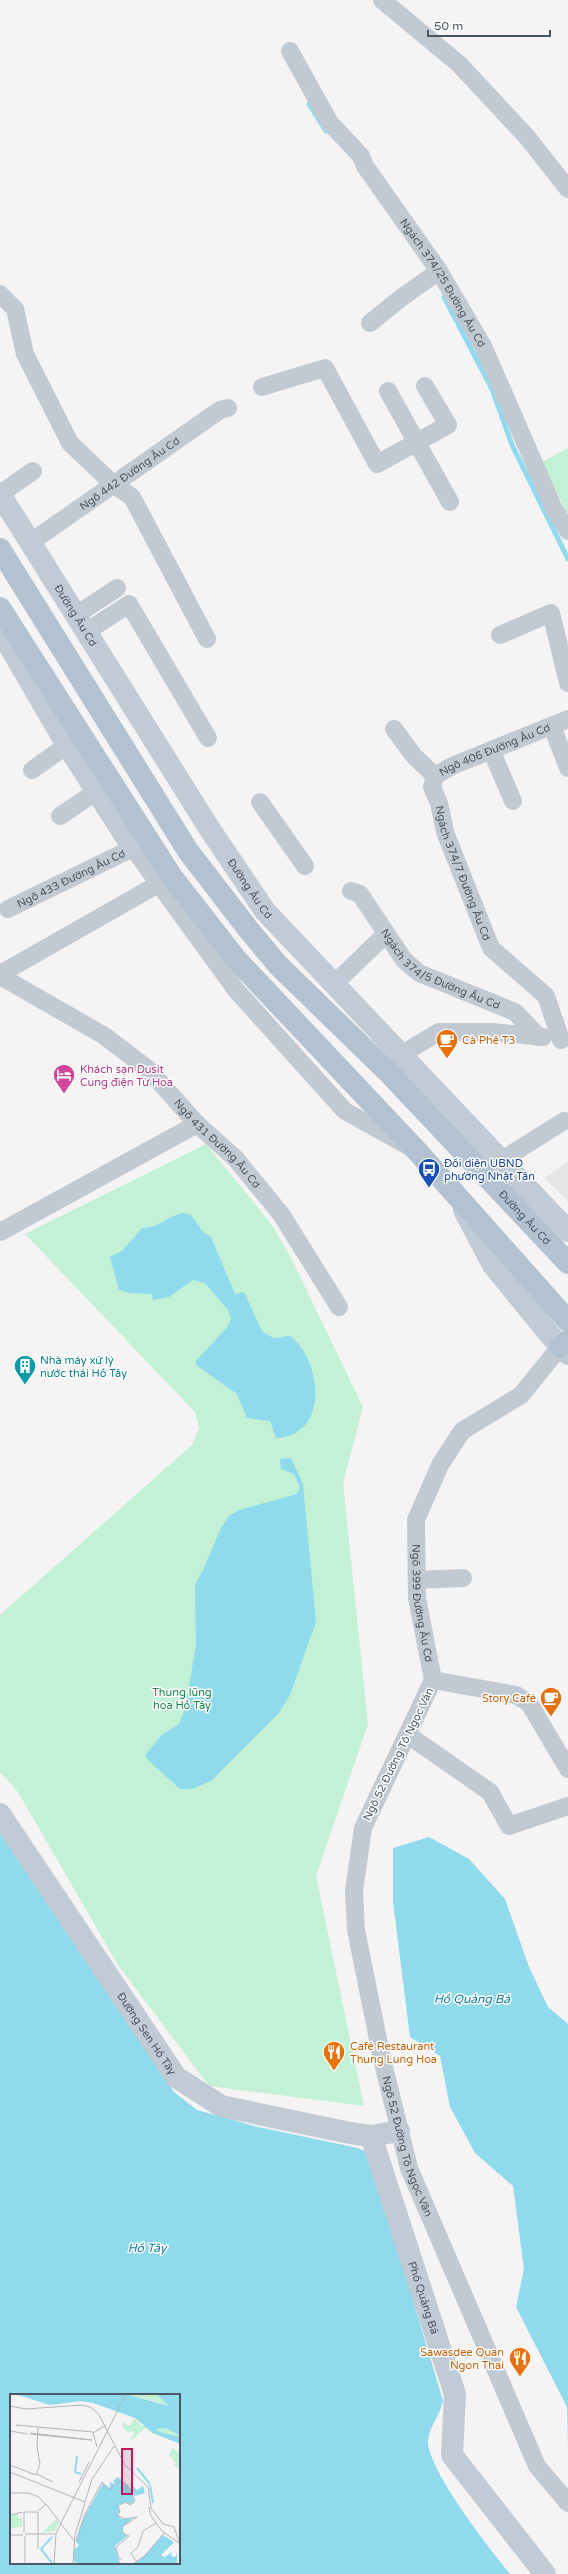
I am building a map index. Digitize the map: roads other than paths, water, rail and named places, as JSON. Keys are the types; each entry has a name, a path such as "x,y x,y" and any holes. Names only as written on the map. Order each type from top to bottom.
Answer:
{"main road":[{"name":"Đường Âu Cơ","path":"0,548 188,851 248,928 278,965 388,1072 568,1263"},
{"path":"0,608 165,880 260,987 417,1151 568,1321"}],"street":[{"path":"382,0 458,64 527,137 568,189"},
{"name":"Ngách 374/25 Đường Âu Cơ","path":"290,51 330,123 361,156 365,166 439,271 483,346 554,509 568,531"},
{"path":"370,323 401,298 439,271"},
{"path":"0,294 16,309 25,354 70,443 114,485 132,497 207,639"},
{"path":"262,387 325,368 377,464 448,425 425,386"},
{"path":"388,391 418,442 450,502"},
{"name":"Ngõ 442 Đường Âu Cơ","path":"31,542 220,410 228,408"},
{"path":"0,494 33,471"},
{"name":"Đường Âu Cơ","path":"0,494 209,828 265,911 568,1231"},
{"path":"81,624 117,588"},
{"path":"81,624 129,604 208,738"},
{"path":"500,635 551,613 568,683"},
{"path":"3,641 133,848 165,880"},
{"path":"560,722 568,768"},
{"name":"Ngõ 406 Đường Âu Cơ","path":"394,729 414,756 435,776 491,750 560,722"},
{"path":"32,770 67,745"},
{"path":"491,750 513,801"},
{"name":"Ngách 374/7 Đường Âu Cơ","path":"435,776 432,787 439,803 445,832 492,948 546,996 566,1040"},
{"path":"60,816 97,791"},
{"path":"260,802 305,866"},
{"name":"Ngõ 433 Đường Âu Cơ","path":"8,909 133,848"},
{"name":"Ngõ 431 Đường Âu Cơ","path":"165,880 0,975 103,1035 148,1069 197,1124 235,1158 282,1214 340,1307"},
{"name":"Ngách 374/5 Đường Âu Cơ","path":"351,891 360,894 404,960 419,972 514,1012 539,1037"},
{"path":"334,984 386,934"},
{"path":"402,1054 438,1032 494,1032 566,1040"},
{"path":"502,1160 564,1121"},
{"path":"0,1232 197,1124"},
{"path":"458,1196 494,1265 565,1347"},
{"name":"Ngõ 399 Đường Âu Cơ","path":"433,1680 417,1598 416,1520 440,1465 462,1431 521,1395 565,1347"},
{"path":"417,1580 463,1578"},
{"path":"433,1680 516,1695 529,1703 568,1769"},
{"name":"Ngõ 52 Đường Tô Ngọc Vân","path":"433,1680 408,1735 396,1754 363,1828 354,1891 356,1930 365,1980 399,2132 409,2168 537,2466 568,2503"},
{"path":"408,1735 490,1792 509,1826 568,1806"},
{"name":"Đường Sen Hồ Tây","path":"0,1814 176,2077 221,2106 371,2136 399,2132"},
{"name":"Phố Quảng Bá","path":"371,2136 455,2394 452,2455 545,2574"}],"water":[{"path":"183,1213 191,1215 203,1232 211,1237 235,1294 244,1292 262,1331 273,1338 290,1336 301,1347 309,1362 314,1378 315,1395 313,1411 305,1425 293,1434 276,1438 270,1421 247,1418 237,1394 196,1365 196,1361 228,1326 231,1318 228,1310 205,1283 193,1280 169,1297 153,1300 152,1294 129,1293 119,1290 110,1257 122,1251 142,1228 154,1226"},
{"path":"291,1458 303,1484 316,1622 290,1695 279,1713 211,1781 192,1789 180,1789 149,1761 145,1755 162,1735 179,1724 185,1709 196,1645 195,1584 203,1570 221,1528 229,1516 239,1510 297,1494 300,1487 294,1474 281,1469 280,1459"},
{"name":"Hồ Tây","path":"0,1827 174,2092 197,2110 258,2127 358,2148 370,2154 443,2401 429,2435 428,2440 430,2453 437,2470 461,2509 510,2574 0,2574"},
{"name":"Hồ Quảng Bá","path":"429,1837 469,1859 505,1899 529,1967 548,2007 568,2024 568,2448 567,2407 516,2307 524,2269 513,2186 475,2153 450,2107 440,2056 410,2037 393,1902 393,1848"}],"waterway":[{"path":"309,104 326,131"},
{"path":"444,297 492,389 512,445 568,559"}],"place":[{"name":"Cà Phê T3","path":"447,1060"},
{"name":"Khách sạn Dusit Cung điện Từ Hoa","path":"64,1094"},
{"name":"Đối diện UBND phường Nhật Tân","path":"429,1188"},
{"name":"Nhà máy xử lý nước thải Hồ Tây","path":"25,1386"},
{"name":"Story Café","path":"551,1718"},
{"name":"Café Restaurant Thung Lung Hoa","path":"334,2072"},
{"name":"Sawasdee Quan Ngon Thai","path":"520,2378"}],"park label":[{"name":"Thung lũng hoa Hồ Tây","path":"182,1698"}]}
